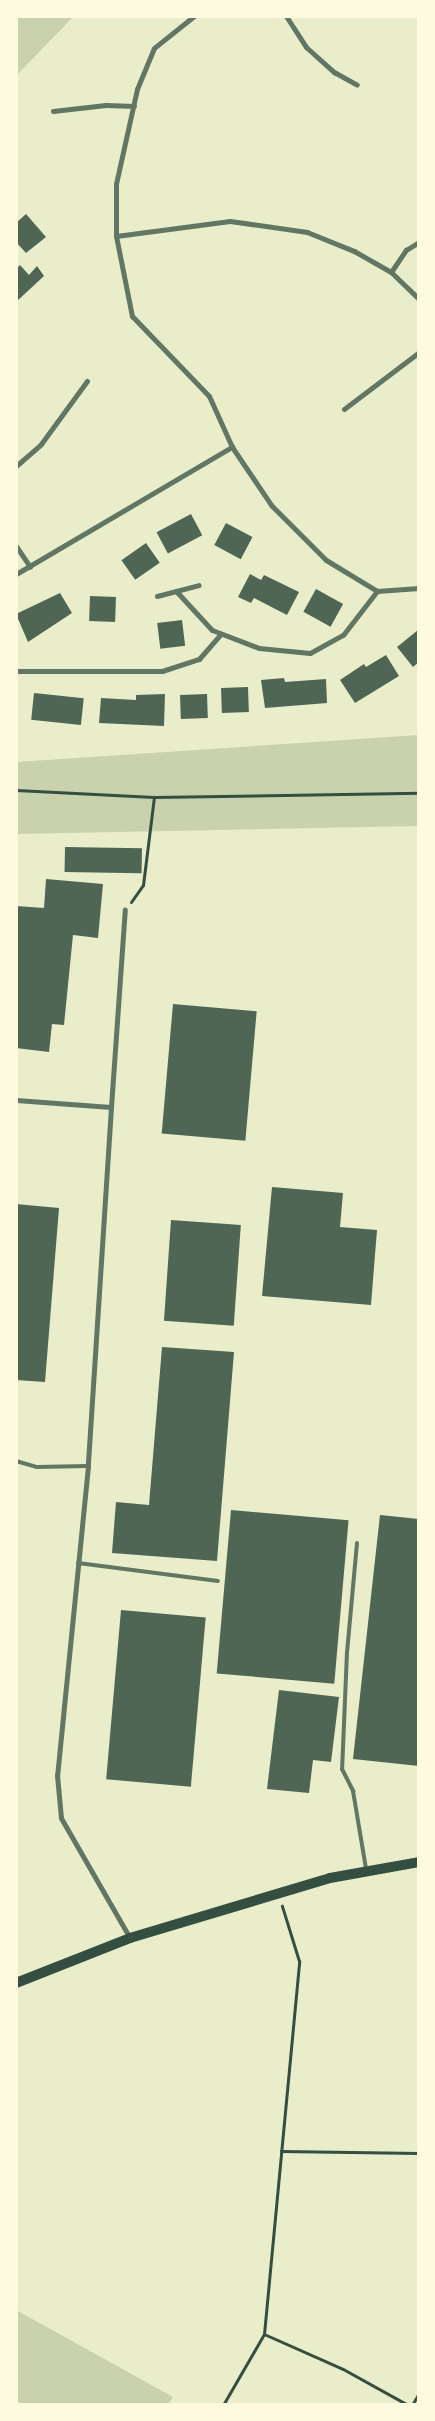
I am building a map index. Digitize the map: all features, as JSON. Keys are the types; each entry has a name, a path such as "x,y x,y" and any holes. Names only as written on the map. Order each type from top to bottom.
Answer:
{"main road":[{"path":"16,1983 130,1938 330,1878 419,1862"}],"street":[{"path":"194,16 154,48 137,89 116,184 116,236 132,316 209,396 232,448 272,506 326,560 377,591 419,588"},
{"path":"286,16 306,47 334,72 357,85"},
{"path":"53,111 106,105 134,106"},
{"path":"116,236 230,220 307,232 354,251 391,272 419,299"},
{"path":"391,272 406,250 419,242"},
{"path":"344,409 419,352"},
{"path":"16,466 41,444 87,381"},
{"path":"16,574 232,448"},
{"path":"16,546 30,567"},
{"path":"157,596 199,585"},
{"path":"176,591 212,630 259,648 310,653 343,636 377,591"},
{"path":"16,671 162,671 199,659 221,634"},
{"path":"125,909 88,1466 57,1775 61,1818 130,1938"},
{"path":"16,1100 111,1107"}],"lane":[{"path":"16,1461 37,1467 88,1466"},
{"path":"357,1543 342,1769 353,1791 367,1872"},
{"path":"78,1563 218,1581"}],"path":[{"path":"16,790 154,797 419,794"},
{"path":"125,909 143,885 154,797"},
{"path":"223,2405 264,2334 299,1960 278,1894"},
{"path":"281,2152 419,2153"},
{"path":"264,2334 343,2369 410,2405 419,2392"}],"green space":[{"path":"16,16 74,16 16,76"},
{"path":"419,735 419,826 16,834 16,762"},
{"path":"16,2310 173,2397 168,2405 16,2405"}],"building":[{"path":"26,214 46,237 26,253 16,242 16,223"},
{"path":"20,265 29,275 37,266 44,276 16,302 16,269"},
{"path":"191,514 202,535 168,554 157,532"},
{"path":"226,523 252,537 241,559 214,545"},
{"path":"146,543 160,563 135,580 121,560"},
{"path":"250,574 261,580 264,575 299,592 287,615 254,598 251,603 238,597"},
{"path":"316,589 343,604 331,627 303,612"},
{"path":"60,593 72,613 28,642 16,614"},
{"path":"90,596 116,597 115,622 89,621"},
{"path":"182,620 185,646 160,649 157,623"},
{"path":"418,630 419,662 413,667 397,647"},
{"path":"386,655 399,676 355,703 340,680 364,664 366,667"},
{"path":"284,678 285,682 326,679 327,703 265,708 261,680"},
{"path":"248,687 249,712 222,713 221,688"},
{"path":"34,693 84,698 81,725 31,720"},
{"path":"165,694 164,726 99,723 101,698 136,700 136,695"},
{"path":"207,694 208,718 181,719 180,695"},
{"path":"65,847 142,848 142,873 65,872"},
{"path":"46,879 103,884 98,938 73,935 64,1025 52,1024 49,1052 16,1048 16,906 44,908"},
{"path":"173,1004 257,1011 245,1141 162,1134"},
{"path":"272,1187 343,1193 340,1227 377,1230 371,1305 262,1296"},
{"path":"16,1204 59,1208 45,1382 16,1380"},
{"path":"171,1220 241,1225 234,1326 164,1321"},
{"path":"162,1347 234,1352 217,1561 112,1553 116,1502 149,1505"},
{"path":"231,1510 349,1520 334,1684 217,1673"},
{"path":"380,1515 419,1519 419,1766 353,1759"},
{"path":"121,1610 206,1617 191,1787 106,1779"},
{"path":"279,1690 339,1697 331,1762 313,1760 309,1793 267,1789"}]}
